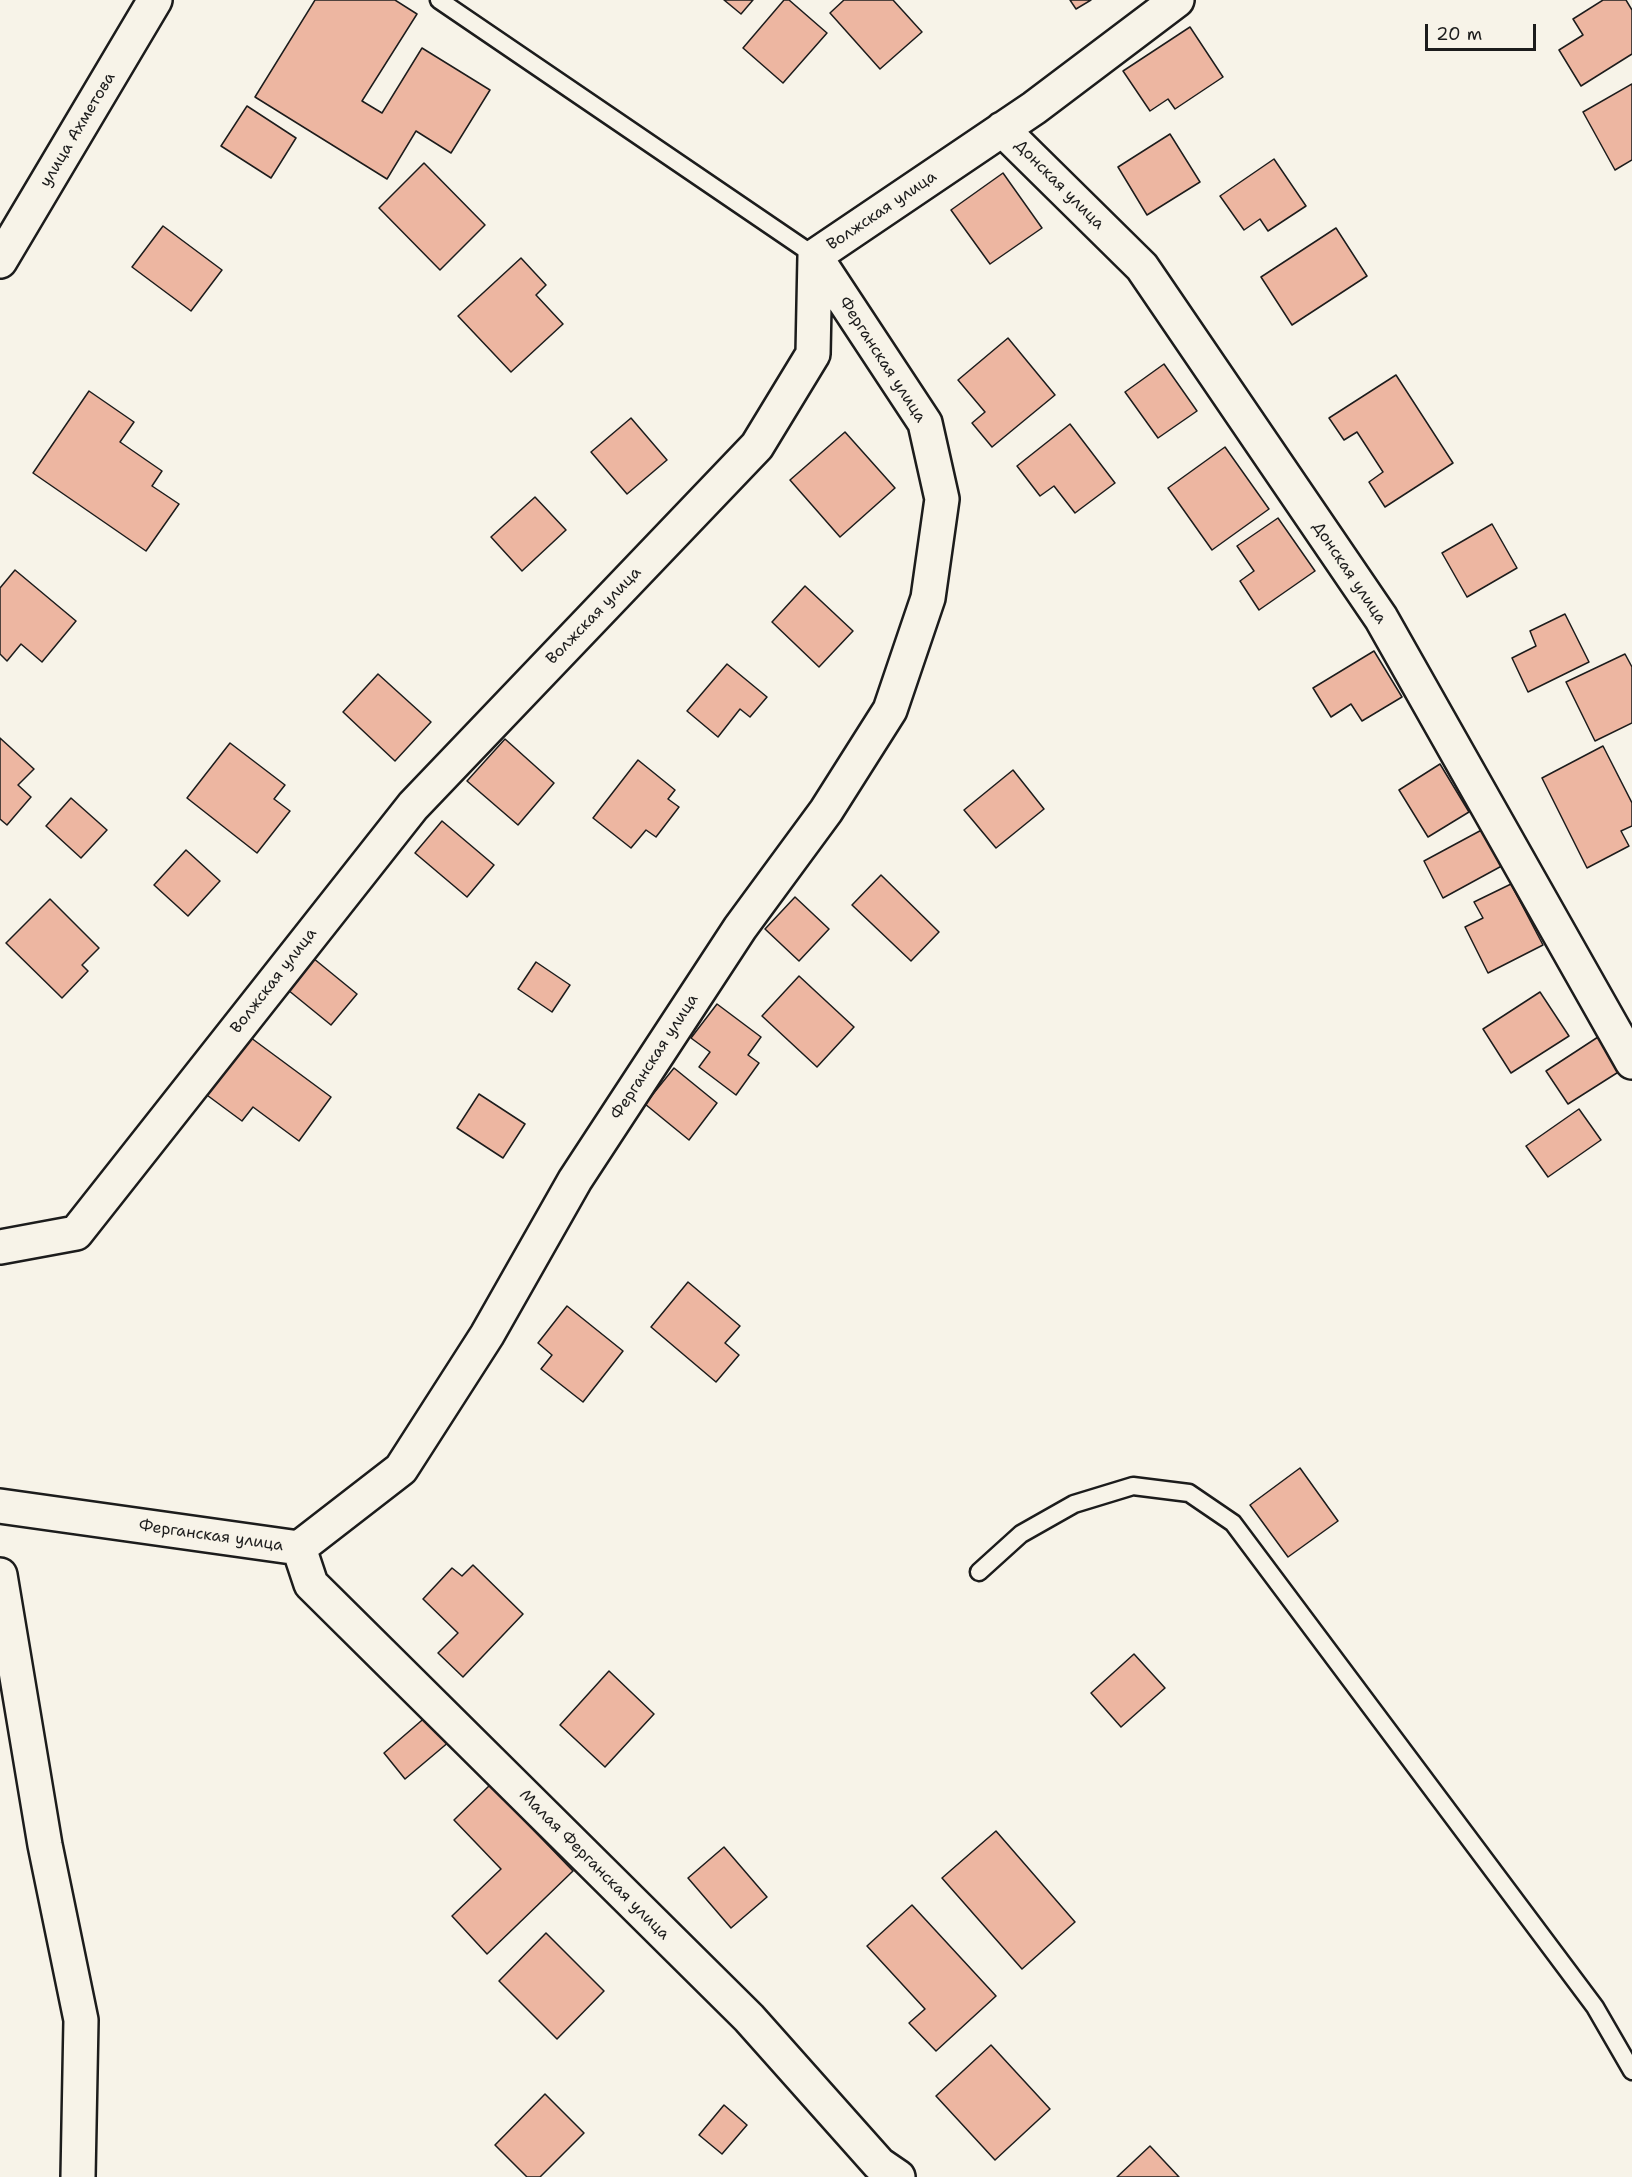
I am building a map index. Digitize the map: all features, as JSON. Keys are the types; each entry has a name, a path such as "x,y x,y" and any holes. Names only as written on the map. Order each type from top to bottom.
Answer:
{"street":[{"name":"улица Ахметова","path":"0,261 155,0"},
{"name":"Волжская улица","path":"0,1247 76,1233 413,806 757,446 813,354 815,256 1034,108 1177,0"},
{"name":"Донская улица","path":"1002,129 1142,267 1381,618 1632,1062"},
{"name":"Ферганская улица","path":"0,1506 299,1548 401,1469 487,1335 574,1180 740,928 826,811 890,710 928,598 942,499 925,423 815,256"},
{"name":"Малая Ферганская улица","path":"299,1548 311,1584 749,2019 879,2164 898,2177"},
{"path":"0,1575 45,1845 81,2020 78,2177"}],"lane":[{"path":"439,0 815,256"},
{"path":"979,1572 1021,1534 1074,1504 1133,1486 1189,1493 1233,1523 1594,2007 1632,2071"}],"building":[{"path":"315,0 395,0 417,14 362,101 382,113 422,48 490,90 451,153 416,131 387,179 255,97"},
{"path":"724,0 753,0 741,14"},
{"path":"784,0 789,0 827,33 783,83 743,48"},
{"path":"844,0 893,0 922,32 880,69 830,13"},
{"path":"1070,0 1091,0 1076,9"},
{"path":"1603,0 1626,0 1632,10 1632,54 1581,86 1559,50 1583,35 1573,19"},
{"path":"1190,27 1223,77 1175,109 1168,99 1150,111 1123,71"},
{"path":"1632,84 1632,160 1615,170 1583,112"},
{"path":"247,106 296,138 271,178 221,146"},
{"path":"1170,134 1200,182 1147,215 1118,167"},
{"path":"1274,159 1306,206 1268,231 1260,219 1244,230 1220,196"},
{"path":"424,163 485,225 440,270 379,208"},
{"path":"1003,173 1042,228 990,264 951,210"},
{"path":"163,226 222,270 191,311 132,267"},
{"path":"1336,228 1367,276 1292,325 1261,277"},
{"path":"521,258 546,285 536,295 563,324 511,372 458,316"},
{"path":"1008,338 1055,395 992,447 972,423 985,412 958,380"},
{"path":"1164,364 1197,411 1158,438 1125,392"},
{"path":"1396,375 1453,463 1385,507 1369,482 1383,472 1357,432 1344,440 1329,418"},
{"path":"89,391 134,422 120,442 162,471 152,486 179,504 146,551 33,473"},
{"path":"631,418 667,460 627,494 591,452"},
{"path":"1070,424 1115,483 1075,513 1054,486 1040,496 1017,466"},
{"path":"845,432 895,488 840,537 790,480"},
{"path":"1225,447 1269,509 1212,550 1168,488"},
{"path":"535,497 566,530 522,571 491,537"},
{"path":"1278,518 1315,571 1259,610 1240,581 1254,571 1237,546"},
{"path":"1492,524 1517,568 1467,597 1442,553"},
{"path":"15,570 76,621 42,662 21,644 7,661 0,654 0,588"},
{"path":"805,586 853,631 819,667 772,622"},
{"path":"1565,614 1589,662 1528,692 1512,658 1536,646 1530,631"},
{"path":"1374,651 1402,697 1362,721 1351,704 1331,717 1313,688"},
{"path":"1625,654 1632,667 1632,723 1595,741 1566,682"},
{"path":"727,664 767,697 750,717 740,709 718,737 687,711"},
{"path":"378,674 431,722 395,761 343,712"},
{"path":"0,738 34,769 18,785 31,797 7,825 0,819"},
{"path":"505,739 554,783 518,825 467,781"},
{"path":"230,743 285,785 274,799 290,811 257,853 187,798"},
{"path":"1603,746 1632,803 1632,826 1621,831 1629,846 1587,868 1542,778"},
{"path":"638,760 675,790 668,799 679,807 656,837 646,830 631,848 593,818"},
{"path":"1440,764 1469,812 1428,837 1399,790"},
{"path":"1013,770 1044,809 996,848 964,810"},
{"path":"71,798 107,830 81,858 46,826"},
{"path":"442,821 494,865 467,897 415,853"},
{"path":"1489,826 1509,862 1443,898 1424,861"},
{"path":"186,850 220,881 188,916 154,885"},
{"path":"881,875 939,932 911,961 852,905"},
{"path":"1511,884 1543,945 1488,973 1465,927 1483,918 1474,902"},
{"path":"795,897 829,929 799,961 765,929"},
{"path":"50,899 99,948 82,965 88,971 62,998 6,943"},
{"path":"313,958 357,994 331,1025 288,990"},
{"path":"536,962 570,985 552,1012 518,989"},
{"path":"799,976 854,1027 817,1067 762,1016"},
{"path":"1540,992 1569,1036 1511,1073 1483,1029"},
{"path":"717,1004 761,1037 748,1055 759,1063 736,1095 699,1067 710,1052 691,1038"},
{"path":"239,1029 331,1097 299,1141 253,1107 242,1121 196,1087"},
{"path":"1598,1037 1620,1071 1568,1104 1546,1071"},
{"path":"674,1068 717,1103 689,1140 645,1104"},
{"path":"479,1094 525,1124 503,1158 457,1128"},
{"path":"1579,1109 1601,1140 1548,1177 1526,1146"},
{"path":"688,1282 740,1326 725,1343 739,1355 716,1382 651,1327"},
{"path":"567,1306 623,1351 583,1402 541,1369 552,1355 538,1343"},
{"path":"1300,1468 1338,1521 1288,1557 1250,1505"},
{"path":"473,1565 523,1614 463,1677 438,1653 458,1633 423,1599 452,1568 462,1576"},
{"path":"1134,1654 1165,1688 1121,1727 1091,1693"},
{"path":"609,1671 654,1714 605,1767 560,1725"},
{"path":"428,1715 450,1741 405,1779 384,1753"},
{"path":"490,1785 573,1871 487,1954 452,1916 501,1869 454,1820"},
{"path":"996,1831 1075,1922 1022,1969 942,1878"},
{"path":"724,1847 767,1897 731,1928 688,1878"},
{"path":"912,1905 996,1996 936,2051 909,2023 925,2009 867,1946"},
{"path":"546,1933 604,1991 557,2039 499,1981"},
{"path":"991,2045 1050,2109 995,2160 936,2096"},
{"path":"545,2094 584,2133 540,2177 527,2177 495,2145"},
{"path":"724,2105 747,2125 722,2154 699,2135"},
{"path":"1150,2146 1179,2177 1117,2177"}]}
